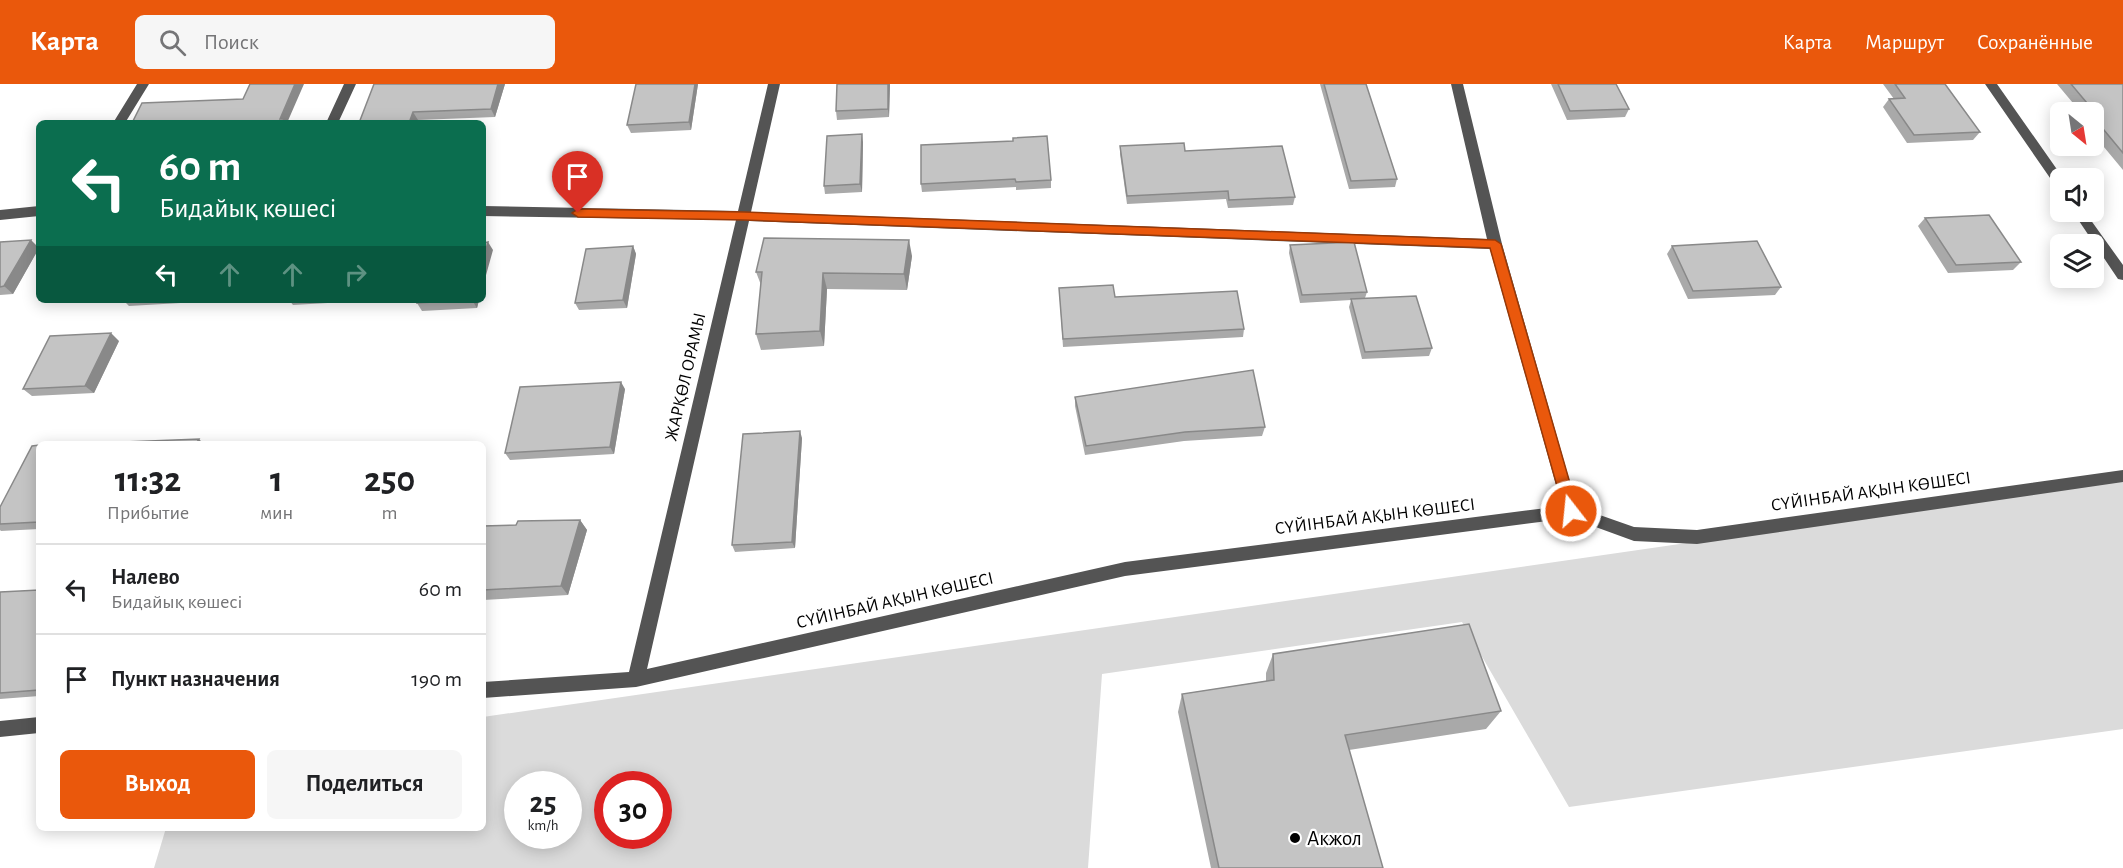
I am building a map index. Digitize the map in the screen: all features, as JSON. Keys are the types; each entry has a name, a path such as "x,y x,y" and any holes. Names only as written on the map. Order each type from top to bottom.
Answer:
{"street":[{"path":"121,120 143,84"},
{"path":"333,120 350,84"},
{"name":"ЖАРҚӨЛ ОРАМЫ","path":"636,679 774,84"},
{"path":"1457,84 1495,244 1571,511"},
{"path":"1991,84 2050,169"},
{"path":"0,215 36,211"},
{"path":"486,211 744,216 1495,244"},
{"path":"2086,222 2123,275"},
{"name":"СҮЙІНБАЙ АҚЫН КӨШЕСІ","path":"486,690 636,679 1125,569 1571,511 1634,534 1697,537 2123,476"},
{"path":"0,729 36,725"}],"shaded area":[{"path":"2123,480 2123,729 1569,807 1462,622 1102,674 1088,868 154,868 165,831 486,831 486,717"}],"building":[{"path":"250,84 295,84 280,119 284,120 134,120 142,103 243,99"},
{"path":"374,84 498,84 491,109 413,112 410,120 360,120"},
{"path":"636,84 695,84 689,122 627,125"},
{"path":"837,84 888,84 888,109 836,111"},
{"path":"1324,84 1366,84 1397,179 1351,181"},
{"path":"1558,84 1616,84 1629,109 1570,111"},
{"path":"1895,84 1945,84 1980,132 1914,135 1889,99 1905,98"},
{"path":"2071,84 2123,84 2123,153 2104,130 2104,102 2086,102"},
{"path":"862,134 860,184 824,186 827,136"},
{"path":"1047,136 1051,180 1016,182 1015,179 921,184 921,145 1013,141 1013,138"},
{"path":"1184,143 1185,151 1282,146 1295,197 1229,200 1228,191 1127,196 1120,146"},
{"path":"1989,215 2021,262 1956,265 1925,218"},
{"path":"764,238 909,240 904,274 823,273 820,331 756,334 762,272 756,272"},
{"path":"31,240 4,286 0,287 0,242"},
{"path":"1757,241 1781,287 1693,291 1672,246"},
{"path":"1354,242 1367,292 1302,295 1290,245"},
{"path":"633,246 623,300 575,303 586,249"},
{"path":"1113,285 1115,297 1237,291 1244,329 1063,339 1059,288"},
{"path":"1416,296 1432,348 1365,352 1351,299"},
{"path":"111,333 85,386 23,389 50,336"},
{"path":"1253,370 1265,427 1185,432 1086,446 1075,397"},
{"path":"621,382 610,447 505,453 520,387"},
{"path":"800,431 792,542 732,545 743,434"},
{"path":"199,439 198,441 148,441"},
{"path":"36,445 36,522 0,524 0,507 32,446"},
{"path":"580,520 561,586 486,590 486,526 516,525 518,521"},
{"path":"36,590 36,690 0,693 0,592"},
{"path":"1469,624 1501,711 1345,735 1383,868 1219,868 1182,694 1274,680 1273,654"}],"place":[{"name":"Акжол","path":"1295,838"}],"route":[{"path":"578,213 744,216 1495,244 1571,511"}]}
